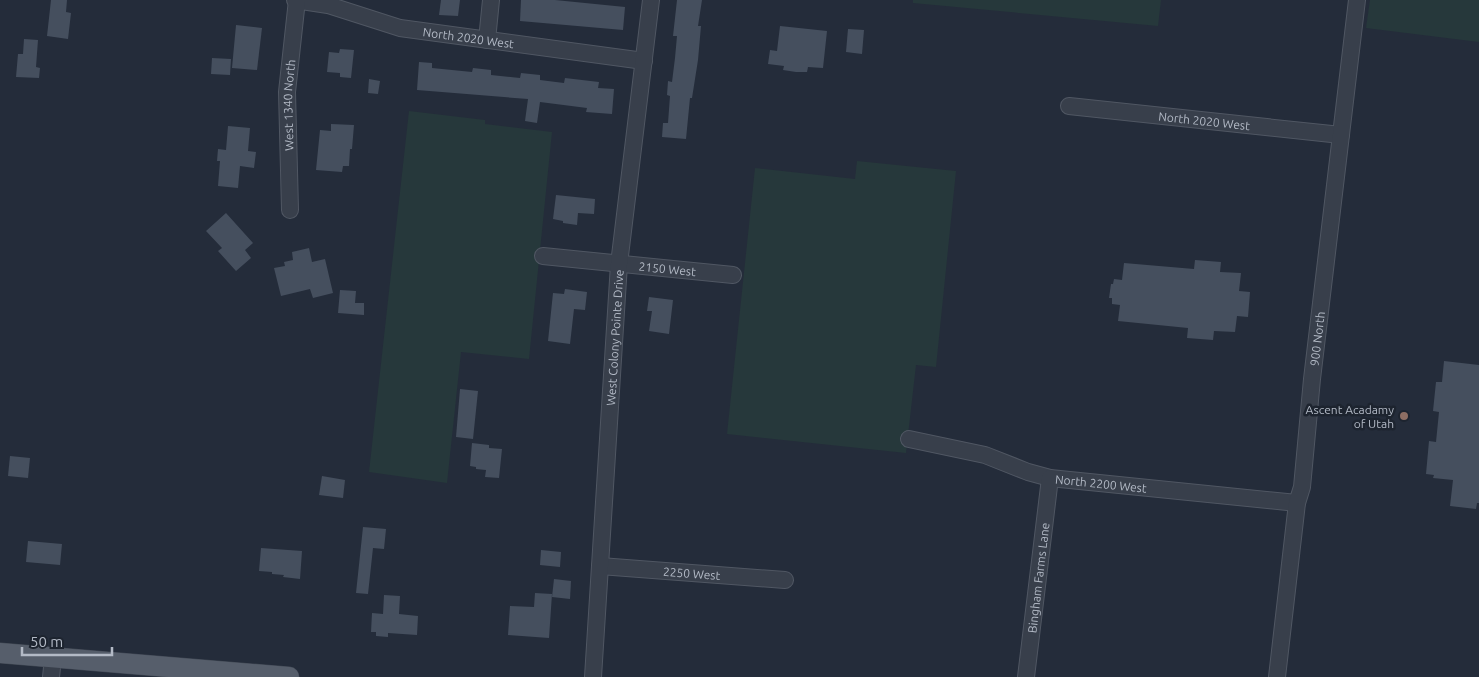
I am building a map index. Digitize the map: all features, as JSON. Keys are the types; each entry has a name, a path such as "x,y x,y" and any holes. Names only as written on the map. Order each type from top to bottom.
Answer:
{"main road":[{"path":"0,653 52,668 289,677"}],"street":[{"name":"North 2020 West","path":"297,0 328,5 400,28 644,61"},
{"name":"West 1340 North","path":"290,210 287,92 297,0"},
{"path":"487,40 491,0"},
{"name":"West Colony Pointe Drive","path":"593,677 619,264 651,0"},
{"name":"900 North","path":"1277,677 1298,503 1302,487 1312,380 1357,0"},
{"name":"North 2020 West","path":"1069,106 1340,135"},
{"name":"2150 West","path":"543,256 733,276"},
{"name":"North 2200 West","path":"909,439 985,455 1028,472 1050,478 1298,503"},
{"name":"Bingham Farms Lane","path":"1026,677 1050,478"},
{"name":"2250 West","path":"600,566 785,580"}],"shaded area":[{"path":"913,0 1161,0 1158,26 913,3"},
{"path":"1370,0 1479,0 1479,42 1366,28"},
{"path":"409,111 485,120 485,124 552,132 529,359 461,352 447,483 369,472"},
{"path":"857,161 956,171 936,367 916,365 906,453 727,434 755,168 855,179"}],"building":[{"path":"51,0 67,0 66,12 71,13 68,39 47,36"},
{"path":"441,0 460,0 458,16 439,15"},
{"path":"521,0 555,0 625,7 623,30 520,21"},
{"path":"677,0 702,0 698,26 701,26 698,60 692,98 690,98 686,139 662,137 663,123 668,123 670,96 667,95 668,81 672,82 675,58 677,36 673,36"},
{"path":"236,25 262,28 257,70 232,68"},
{"path":"780,26 827,31 823,68 808,67 807,72 796,72 783,70 784,66 768,64 770,50 777,51"},
{"path":"848,29 864,30 862,54 846,52"},
{"path":"24,39 38,40 36,67 40,68 39,78 16,77 18,54 23,54"},
{"path":"340,49 354,50 351,78 340,77 340,73 327,72 329,52 339,53"},
{"path":"212,58 231,59 230,75 211,74"},
{"path":"419,62 432,63 432,68 472,72 473,68 491,70 491,75 520,78 521,73 540,75 540,80 564,83 565,78 599,82 598,88 614,89 612,114 586,112 587,108 540,102 537,123 525,121 528,99 417,90"},
{"path":"369,79 380,81 378,94 368,93"},
{"path":"331,124 354,125 349,166 343,166 342,172 316,170 320,130 331,131"},
{"path":"228,126 250,128 248,151 256,152 254,168 240,166 238,188 218,186 220,161 217,161 218,149 226,150"},
{"path":"556,195 595,199 594,214 578,213 577,225 553,219"},
{"path":"226,213 253,243 245,250 251,258 236,271 218,251 222,248 206,231"},
{"path":"309,248 312,262 325,259 333,293 313,298 310,289 281,296 274,268 285,266 284,262 293,260 292,252"},
{"path":"1195,260 1221,262 1220,272 1241,273 1239,291 1250,292 1248,317 1237,316 1235,332 1214,331 1213,340 1187,338 1188,328 1118,321 1120,305 1112,304 1112,298 1109,298 1111,284 1113,284 1114,279 1122,280 1124,263 1194,269"},
{"path":"565,289 587,292 585,310 574,309 570,344 548,341 553,293 564,294"},
{"path":"340,290 356,291 355,303 364,303 364,315 338,313"},
{"path":"649,297 673,300 669,334 649,331 652,311 647,311"},
{"path":"1444,361 1479,365 1479,503 1477,503 1476,509 1450,506 1453,480 1433,478 1434,475 1426,474 1429,441 1436,442 1439,412 1433,411 1436,382 1442,382"},
{"path":"460,389 478,391 473,439 456,437"},
{"path":"472,443 489,445 489,448 502,449 499,478 485,477 486,470 470,466"},
{"path":"10,456 30,458 28,478 8,476"},
{"path":"322,476 345,480 343,498 319,495"},
{"path":"363,527 386,529 384,549 373,548 368,594 356,593"},
{"path":"28,541 62,544 60,565 26,562"},
{"path":"261,548 302,551 300,579 283,577 284,575 272,574 272,572 259,571"},
{"path":"541,550 561,552 560,567 540,565"},
{"path":"554,579 571,581 570,599 552,597"},
{"path":"535,593 552,594 549,638 508,635 510,606 534,607"},
{"path":"384,595 400,596 399,614 418,616 417,635 388,633 388,637 376,636 376,632 371,632 372,613 383,614"}],"place":[{"name":"Ascent Acadamy of Utah","path":"1404,416"}]}
